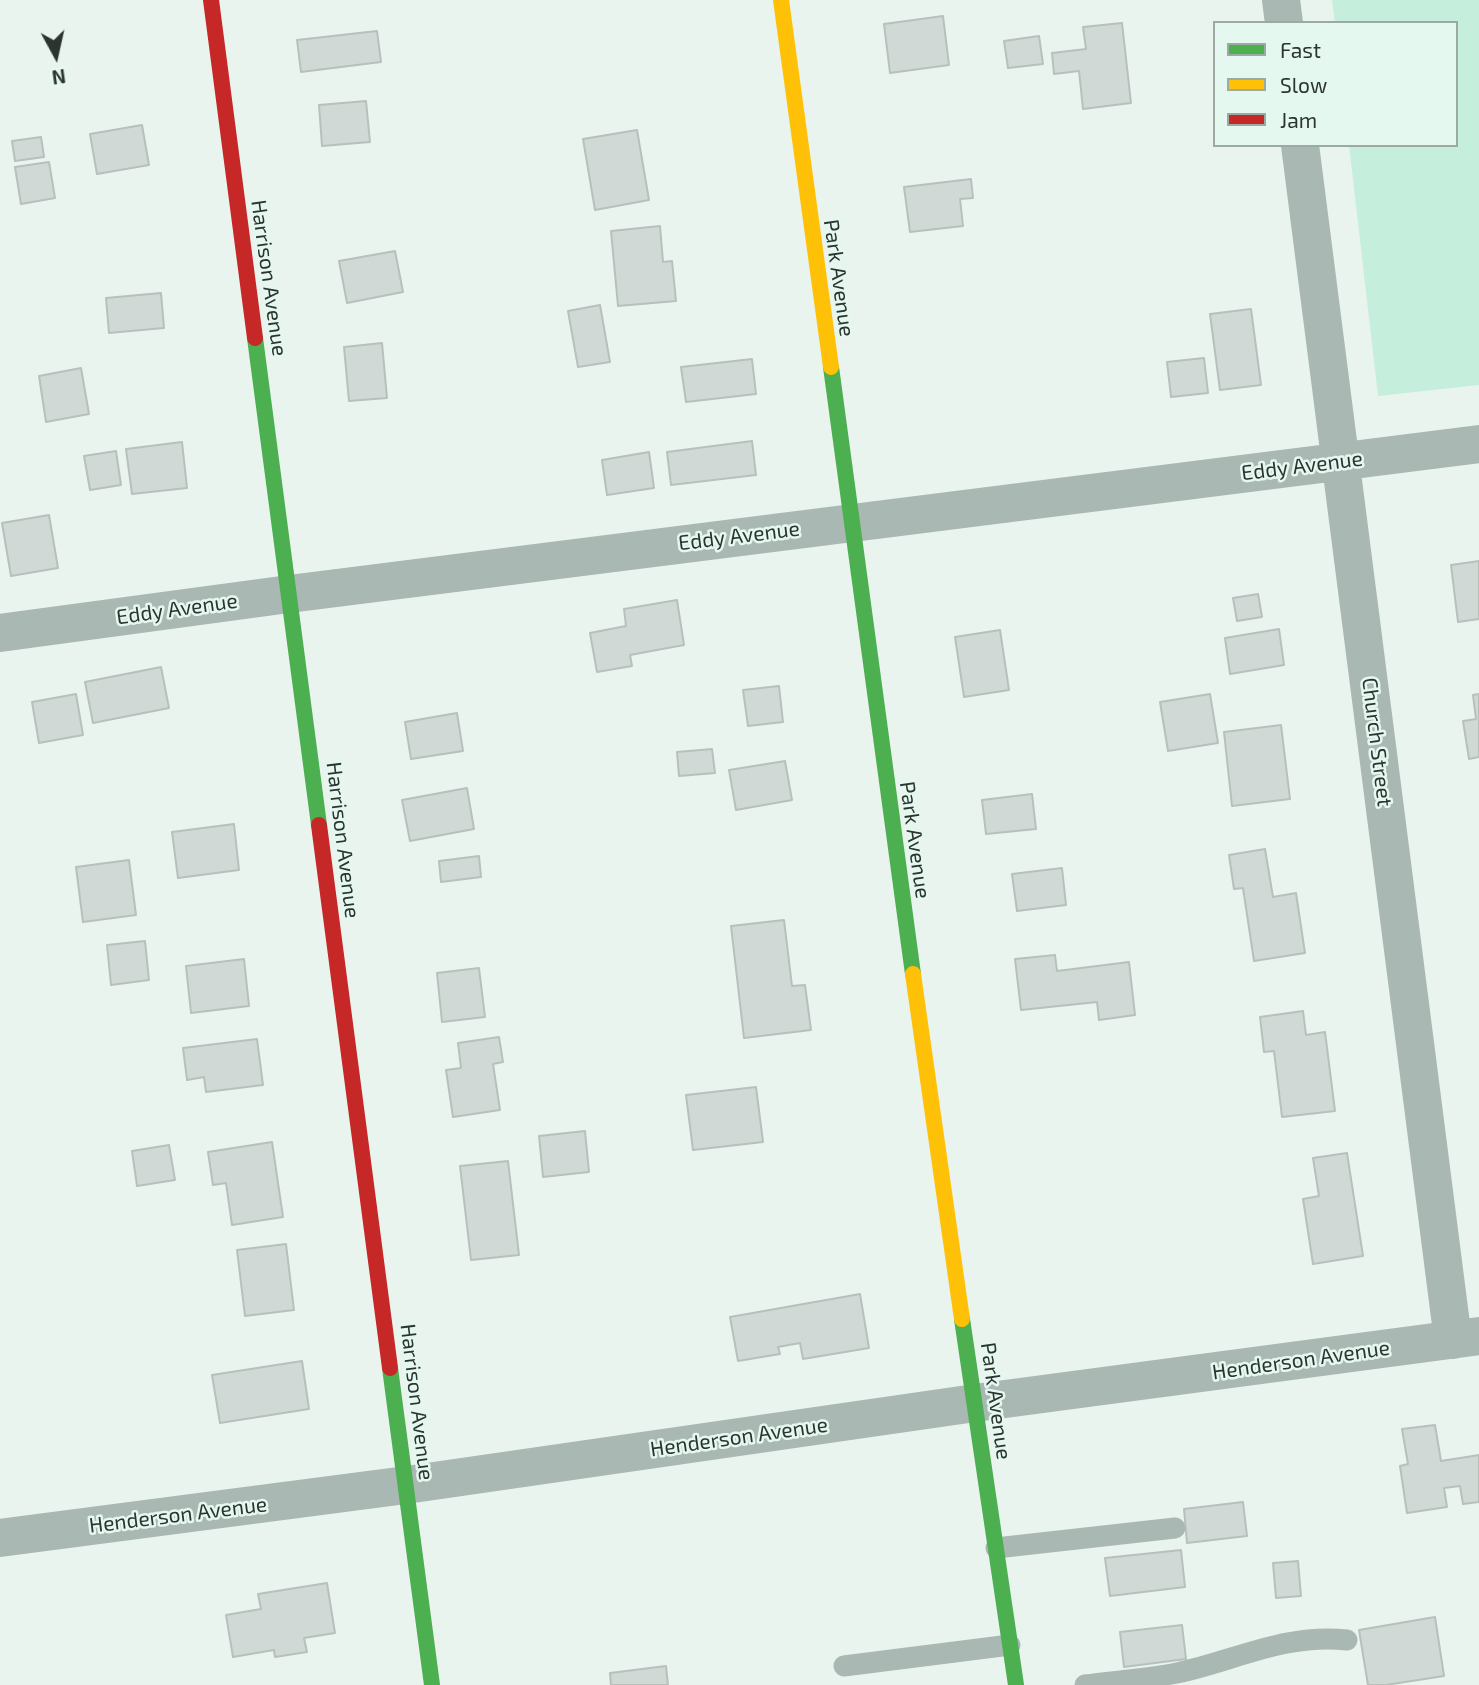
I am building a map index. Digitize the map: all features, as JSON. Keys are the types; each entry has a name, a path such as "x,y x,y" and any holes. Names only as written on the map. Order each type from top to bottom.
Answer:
{"street":[{"name":"Harrison Avenue","path":"211,0 432,1685"},
{"name":"Park Avenue","path":"781,0 933,1119 1016,1685"},
{"path":"1281,0 1284,21"},
{"name":"Church Street","path":"1300,147 1341,462 1466,1338"},
{"name":"Eddy Avenue","path":"0,633 1479,443"},
{"name":"Henderson Avenue","path":"0,1538 406,1485 975,1403 1466,1338"}],"lane":[{"path":"996,1548 1175,1528"},
{"path":"1084,1685 1176,1673 1268,1646 1323,1637 1347,1640"},
{"path":"844,1666 1010,1645"}],"green space":[{"path":"1332,0 1479,0 1479,385 1378,396 1349,147 1458,147 1458,21 1335,21"}],"building":[{"path":"943,16 949,65 890,73 884,24"},
{"path":"1122,23 1131,103 1083,109 1079,71 1054,74 1052,53 1086,49 1083,27"},
{"path":"377,31 381,62 301,72 297,40"},
{"path":"1039,36 1043,64 1008,68 1004,41"},
{"path":"366,101 370,142 322,146 319,105"},
{"path":"142,125 149,165 97,174 90,134"},
{"path":"637,130 649,200 595,210 583,139"},
{"path":"41,137 44,157 15,161 12,141"},
{"path":"49,162 55,198 21,204 15,167"},
{"path":"971,179 973,198 960,199 963,226 910,232 904,187"},
{"path":"660,226 663,262 672,261 676,301 618,306 611,231"},
{"path":"395,251 403,292 347,303 339,261"},
{"path":"161,293 164,328 109,333 106,298"},
{"path":"600,305 610,362 578,367 568,311"},
{"path":"1251,309 1261,385 1220,390 1210,314"},
{"path":"382,343 387,398 349,401 344,347"},
{"path":"1204,358 1208,393 1171,397 1167,362"},
{"path":"752,359 756,394 686,402 681,367"},
{"path":"81,368 89,414 46,422 39,376"},
{"path":"752,441 756,475 671,485 667,452"},
{"path":"182,442 187,488 132,494 126,449"},
{"path":"116,451 121,485 90,490 84,456"},
{"path":"649,452 654,488 607,495 602,460"},
{"path":"49,515 58,568 11,576 2,523"},
{"path":"1479,561 1479,619 1458,622 1451,565"},
{"path":"1258,594 1262,617 1237,621 1233,598"},
{"path":"677,600 684,645 630,655 632,666 597,672 590,633 626,626 624,609"},
{"path":"1279,629 1284,665 1230,674 1225,638"},
{"path":"1000,630 1009,690 964,697 955,637"},
{"path":"161,667 169,708 93,723 85,682"},
{"path":"779,686 783,722 748,726 743,690"},
{"path":"76,694 83,735 39,743 32,702"},
{"path":"1210,694 1218,743 1168,751 1160,702"},
{"path":"1479,694 1479,757 1469,759 1463,721 1476,719 1473,695"},
{"path":"457,713 463,751 411,759 405,722"},
{"path":"1281,725 1290,799 1232,806 1224,732"},
{"path":"712,749 715,773 679,776 677,752"},
{"path":"785,761 792,800 736,810 729,770"},
{"path":"467,788 474,829 410,841 402,800"},
{"path":"1032,794 1036,829 986,834 982,800"},
{"path":"234,824 239,870 178,878 172,832"},
{"path":"1265,849 1273,897 1296,893 1305,953 1254,961 1243,888 1234,889 1229,855"},
{"path":"479,856 481,877 441,882 439,861"},
{"path":"129,860 136,915 83,922 76,867"},
{"path":"1062,868 1066,905 1017,911 1012,874"},
{"path":"784,920 792,986 805,985 811,1030 744,1038 731,926"},
{"path":"145,941 149,980 111,985 107,945"},
{"path":"1055,955 1057,971 1129,962 1135,1015 1099,1020 1097,1002 1021,1010 1015,959"},
{"path":"244,959 249,1006 191,1013 186,966"},
{"path":"479,968 485,1017 442,1022 437,973"},
{"path":"1303,1011 1306,1035 1325,1032 1335,1111 1282,1117 1274,1051 1264,1052 1260,1017"},
{"path":"499,1037 503,1062 493,1064 500,1110 453,1117 446,1070 461,1068 458,1043"},
{"path":"257,1039 263,1085 206,1092 204,1077 187,1080 183,1048"},
{"path":"756,1087 763,1142 693,1150 686,1095"},
{"path":"585,1131 589,1172 543,1177 539,1136"},
{"path":"272,1142 283,1217 232,1225 226,1183 213,1185 208,1152"},
{"path":"169,1145 175,1180 137,1186 132,1151"},
{"path":"1347,1153 1363,1256 1313,1264 1303,1199 1319,1196 1313,1158"},
{"path":"508,1161 519,1255 471,1260 460,1166"},
{"path":"286,1244 294,1310 245,1316 237,1250"},
{"path":"860,1294 869,1348 803,1359 800,1343 778,1347 780,1354 738,1361 730,1317"},
{"path":"302,1361 309,1409 220,1423 212,1375"},
{"path":"1435,1425 1441,1461 1479,1455 1479,1502 1463,1504 1460,1486 1444,1488 1447,1507 1407,1513 1400,1466 1408,1464 1402,1429"},
{"path":"1243,1502 1247,1536 1187,1543 1184,1509"},
{"path":"1181,1550 1185,1587 1110,1596 1105,1558"},
{"path":"1298,1561 1301,1596 1276,1598 1273,1563"},
{"path":"327,1583 335,1633 304,1638 307,1652 275,1657 274,1650 233,1657 226,1615 261,1609 258,1594"},
{"path":"1435,1617 1444,1676 1386,1685 1368,1685 1359,1630"},
{"path":"1182,1625 1186,1659 1124,1667 1120,1632"},
{"path":"666,1666 668,1685 611,1685 610,1673"}],"traffic: fast":[{"path":"255,338 319,825"},
{"path":"831,367 913,974"},
{"path":"962,1319 1016,1685"},
{"path":"390,1368 432,1685"}],"traffic: slow":[{"path":"781,0 831,367"},
{"path":"913,974 962,1319"}],"traffic: jam":[{"path":"211,0 255,338"},
{"path":"319,825 390,1368"}]}
